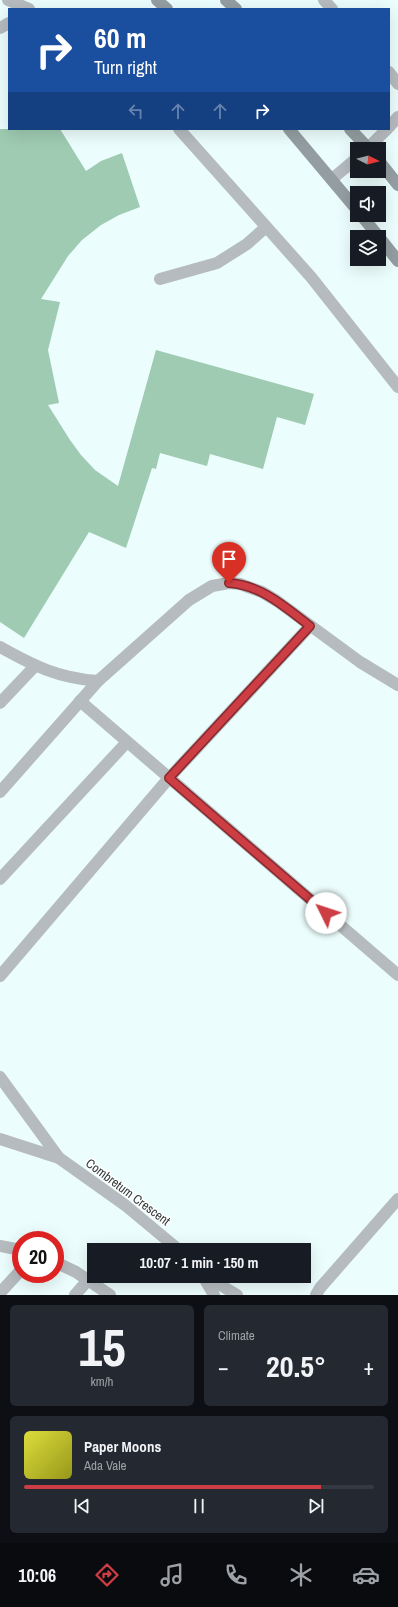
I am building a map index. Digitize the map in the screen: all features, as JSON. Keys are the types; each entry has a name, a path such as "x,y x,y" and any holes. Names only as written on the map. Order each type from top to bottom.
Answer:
{"street":[{"path":"8,0 27,8"},
{"path":"157,0 166,8"},
{"path":"226,0 235,8"},
{"path":"324,0 331,8"},
{"path":"390,73 398,84"},
{"path":"390,125 398,117"},
{"path":"180,130 311,277 398,386"},
{"path":"290,130 350,201"},
{"path":"351,130 362,142"},
{"path":"375,142 386,130"},
{"path":"332,179 350,164"},
{"path":"386,170 398,184"},
{"path":"367,222 373,230"},
{"path":"160,279 217,263 247,244 266,227"},
{"path":"386,246 398,261"},
{"path":"0,792 98,681 189,600 212,586 229,583 250,586 277,601 360,662 398,685"},
{"path":"0,976 169,778 310,626"},
{"path":"0,647 35,666 65,677 98,681"},
{"path":"0,703 35,666"},
{"path":"80,701 398,976"},
{"path":"0,879 127,742"},
{"name":"Combretum Crescent","path":"0,1077 59,1158"},
{"name":"Combretum Crescent","path":"0,1139 59,1158 125,1205 171,1243"},
{"path":"307,1295 318,1292 398,1199"},
{"path":"0,1246 12,1248"},
{"path":"64,1266 87,1279"},
{"path":"0,1293 12,1280"},
{"path":"75,1295 87,1281"},
{"path":"92,1283 110,1295"},
{"path":"207,1283 214,1295"},
{"path":"217,1283 237,1295"}],"building":[{"path":"0,129 61,130 86,171 101,161 122,153 140,207 119,215 101,225 82,240 68,256 41,299 60,302 48,350 59,403 48,405 70,440 95,470 118,486 156,350 314,394 305,425 277,417 263,469 210,454 207,466 160,453 156,469 152,468 126,548 89,532 24,638 0,622"}],"route":[{"path":"229,583 250,586 262,592 277,601 310,626 169,778 326,913"}]}
